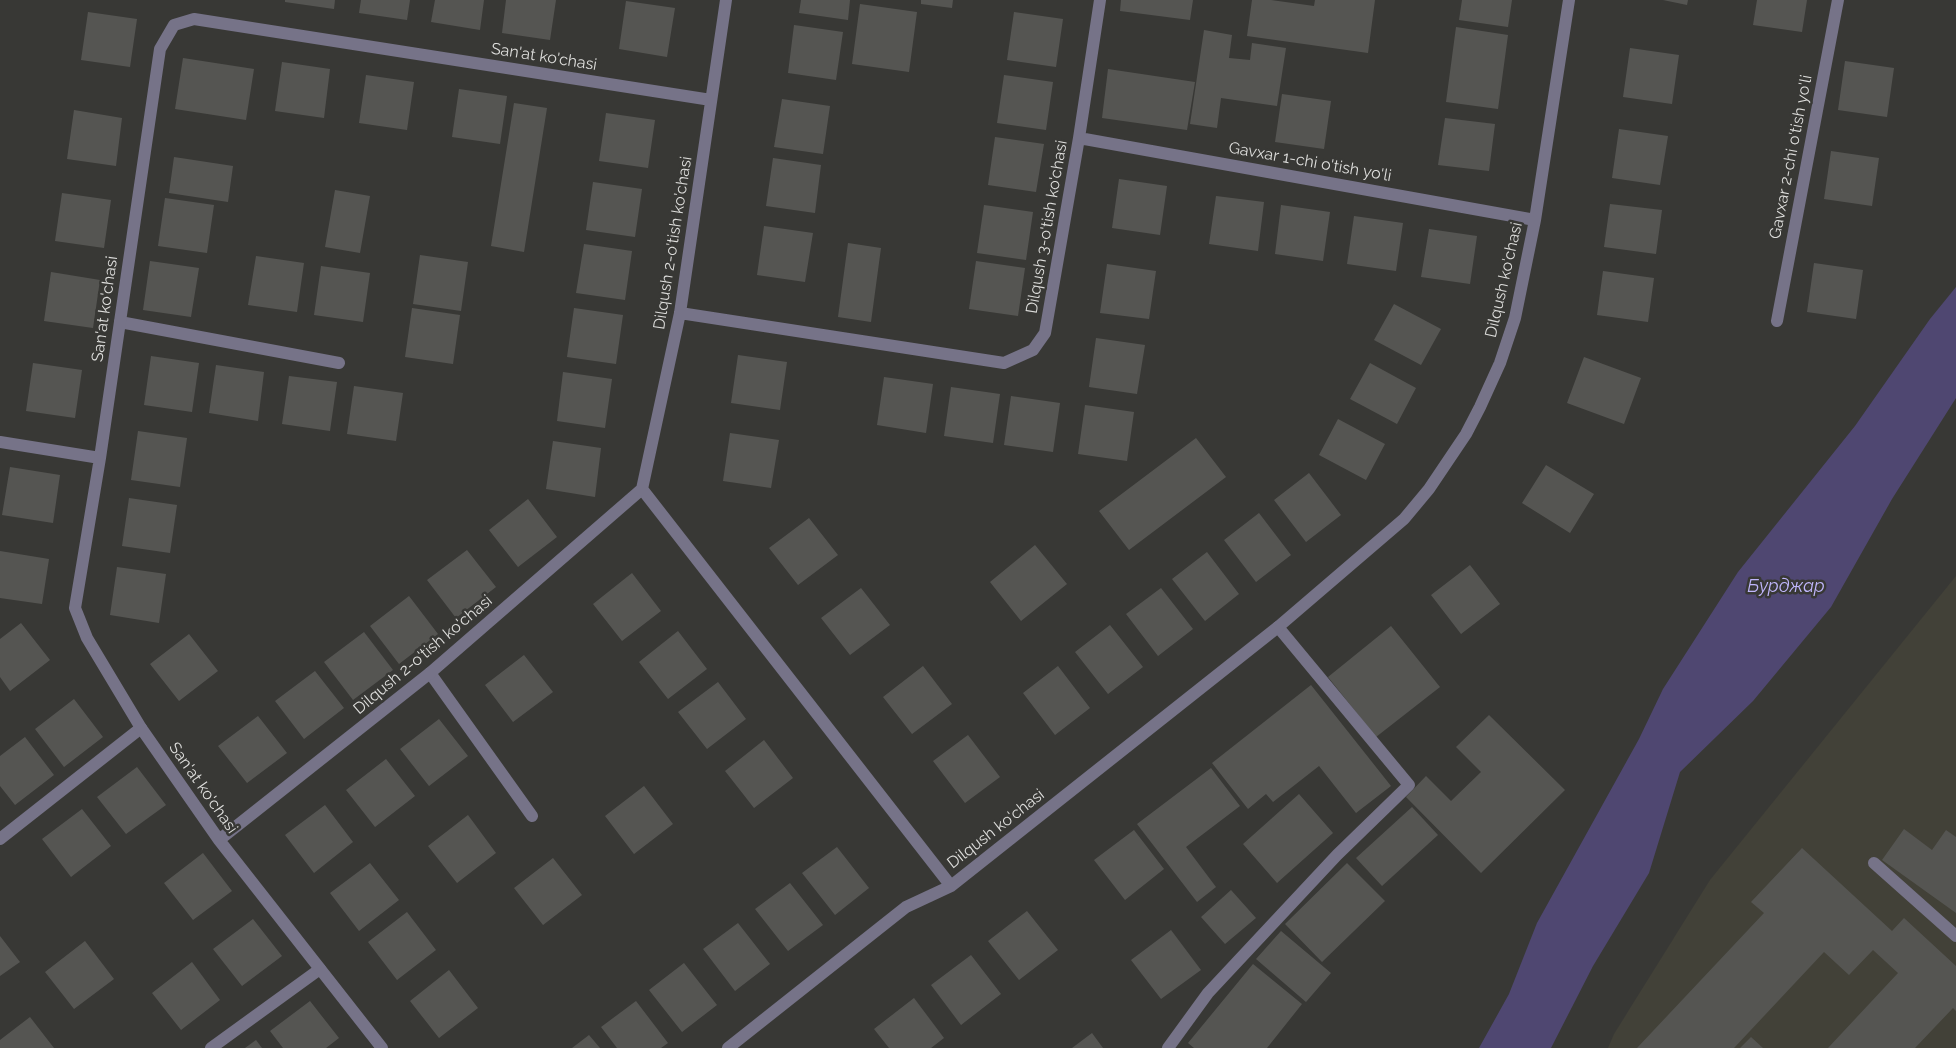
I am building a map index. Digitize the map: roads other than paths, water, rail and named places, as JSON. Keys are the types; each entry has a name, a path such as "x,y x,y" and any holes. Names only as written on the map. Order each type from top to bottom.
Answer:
{"street":[{"name":"Dilqush 2-o'tish ko'chasi","path":"219,840 430,673 642,489 680,312 726,0"},
{"name":"Dilqush 3-o'tish ko'chasi","path":"680,312 1004,363 1033,350 1045,333 1100,0"},
{"name":"Dilqush ko'chasi","path":"728,1048 906,907 951,886 1278,627 1404,519 1429,489 1460,443 1480,407 1500,363 1515,318 1534,220 1569,0"},
{"name":"Gavxar 2-chi o'tish yo'li","path":"1777,321 1838,0"},
{"name":"San'at ko'chasi","path":"382,1048 219,840 141,728 87,638 75,608 160,49 174,25 194,19 711,100"},
{"name":"Gavxar 1-chi o'tish yo'li","path":"1079,138 1534,220"},
{"path":"120,322 339,363"},
{"path":"0,442 99,458"},
{"path":"642,489 951,886"},
{"path":"1168,1048 1208,993 1337,855 1409,785 1278,627"},
{"path":"430,673 532,816"},
{"path":"0,839 141,728"},
{"path":"1874,863 1956,936"},
{"path":"211,1048 320,969"}],"water":[{"name":"Бурджар","path":"1956,287 1956,398 1892,499 1831,607 1753,701 1680,772 1649,873 1593,966 1551,1048 1479,1048 1509,994 1537,923 1639,739 1663,689 1738,572 1855,426 1930,319"}]}
